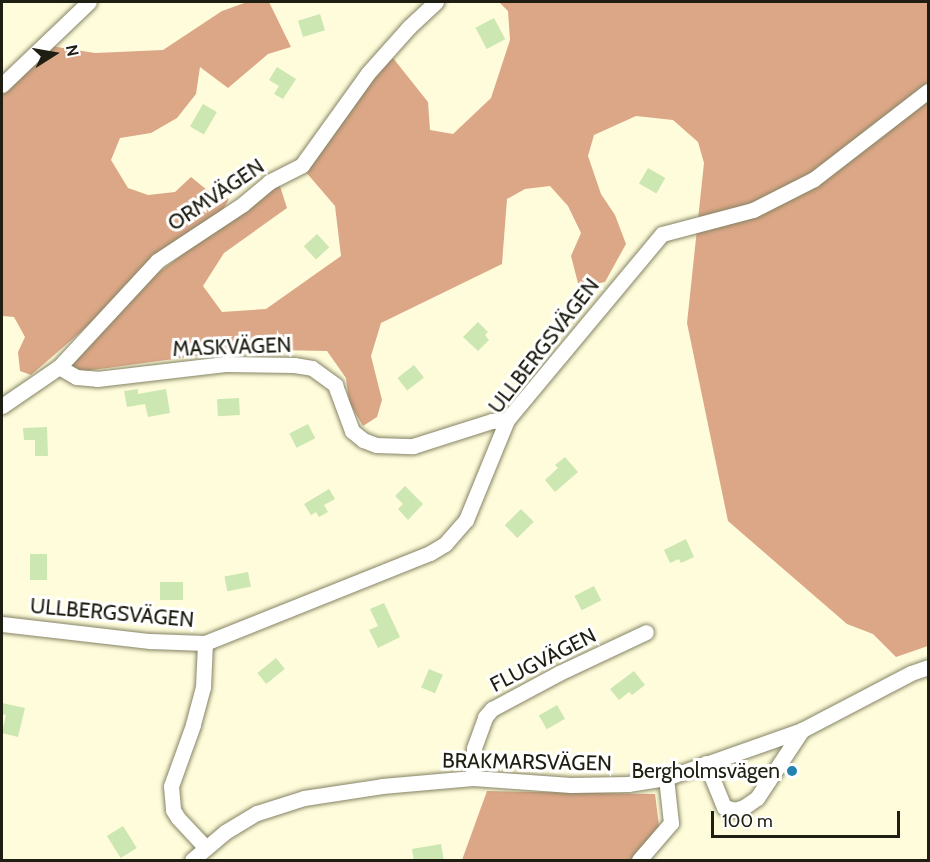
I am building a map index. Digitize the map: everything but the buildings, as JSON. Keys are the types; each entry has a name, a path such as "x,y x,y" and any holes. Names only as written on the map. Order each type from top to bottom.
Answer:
{"street":[{"path":"2,85 89,2"},
{"name":"ORMVÄGEN","path":"2,406 59,367 157,261 243,204 269,182 302,165 368,73 409,27 436,2"},
{"name":"ULLBERGSVÄGEN","path":"2,624 150,641 205,643 430,553 445,544 466,520 507,420 662,234 753,210 814,179 928,91"},
{"name":"MASKVÄGEN","path":"59,367 76,377 97,379 225,364 294,364 312,368 335,385 352,431 363,440 376,445 413,446 492,421 507,420"},
{"name":"FLUGVÄGEN","path":"473,778 474,748 485,717 492,709 559,673 646,632"},
{"path":"205,643 203,687 193,725 171,786 173,810 206,848"},
{"name":"BRAKMARSVÄGEN","path":"192,861 206,848 257,813 283,803 382,786 473,778 571,785 628,784 666,778 802,730 911,673 928,667"},
{"path":"706,763 724,807 735,810 744,807 757,798 802,730"},
{"path":"639,861 671,823 666,778"}],"shaded area":[{"path":"247,2 269,2 291,47 268,54 228,88 200,67 196,94 177,118 151,133 120,138 111,160 128,188 148,195 175,192 191,177 212,194 229,199 224,208 31,375 20,371 18,352 25,337 14,317 2,316 2,95 51,46 95,53 163,50 222,11"},
{"path":"499,2 928,2 928,646 896,657 873,634 847,624 728,521 687,323 704,163 698,142 673,120 636,116 594,135 588,156 601,194 615,215 626,244 605,282 579,287 571,256 581,233 568,206 550,186 525,189 507,199 502,264 381,323 371,356 382,400 377,417 363,426 349,402 346,378 327,351 275,350 218,353 78,372 68,362 132,292 279,183 287,208 224,253 203,286 222,312 266,309 341,256 335,206 305,171 368,80 393,58 428,102 430,130 453,134 491,98 510,40 508,11"},
{"path":"487,791 655,794 659,826 632,860 462,860"}],"place":[{"name":"Bergholmsvägen","path":"792,771"}]}
